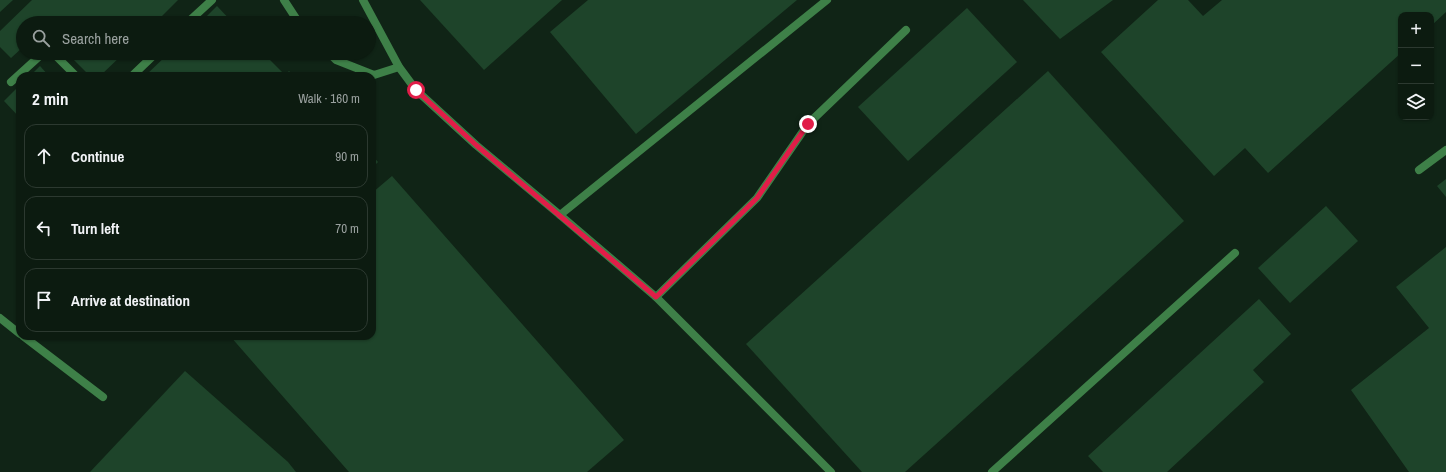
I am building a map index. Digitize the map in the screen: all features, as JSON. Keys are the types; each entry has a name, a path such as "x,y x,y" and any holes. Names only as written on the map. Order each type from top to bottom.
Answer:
{"street":[{"path":"195,16 212,0"},
{"path":"284,0 294,16"},
{"path":"560,215 827,0"},
{"path":"366,1 374,16"},
{"path":"376,21 399,67 416,90 476,145 656,297 832,472"},
{"path":"656,297 757,198 808,124 906,30"},
{"path":"22,72 35,60"},
{"path":"60,60 72,72"},
{"path":"136,72 149,60"},
{"path":"336,60 366,72"},
{"path":"376,74 399,67"},
{"path":"11,82 16,77"},
{"path":"1419,170 1446,150"},
{"path":"992,472 1235,253"},
{"path":"0,318 16,331"},
{"path":"28,340 102,397"}],"building":[{"path":"0,0 13,0 0,12"},
{"path":"32,0 178,0 162,16 16,16 16,53 11,58 0,47 0,31"},
{"path":"420,0 562,0 484,70"},
{"path":"588,0 797,0 636,134 550,32"},
{"path":"1023,0 1113,0 1060,39"},
{"path":"1158,0 1188,0 1203,16 1222,0 1446,0 1446,12 1434,23 1434,12 1398,12 1398,56 1268,173 1245,148 1214,176 1101,52"},
{"path":"217,6 226,16 207,16"},
{"path":"967,8 1017,62 908,161 858,107"},
{"path":"74,60 117,60 104,72 86,72"},
{"path":"162,60 270,60 282,72 149,72"},
{"path":"40,66 45,72 34,72"},
{"path":"1048,71 1184,221 905,472 862,472 746,344"},
{"path":"16,89 16,114 4,101"},
{"path":"392,176 624,440 587,472 349,472 234,340 376,340 376,190"},
{"path":"1446,179 1446,197 1437,186"},
{"path":"1326,206 1358,241 1290,303 1258,268"},
{"path":"1446,247 1446,472 1409,472 1351,390 1429,328 1396,287"},
{"path":"1259,299 1291,334 1253,370 1264,382 1167,472 1103,472 1088,456"},
{"path":"185,371 288,462 296,472 90,472"}],"route":[{"path":"416,90 476,145 656,297 757,198 808,124"}]}
